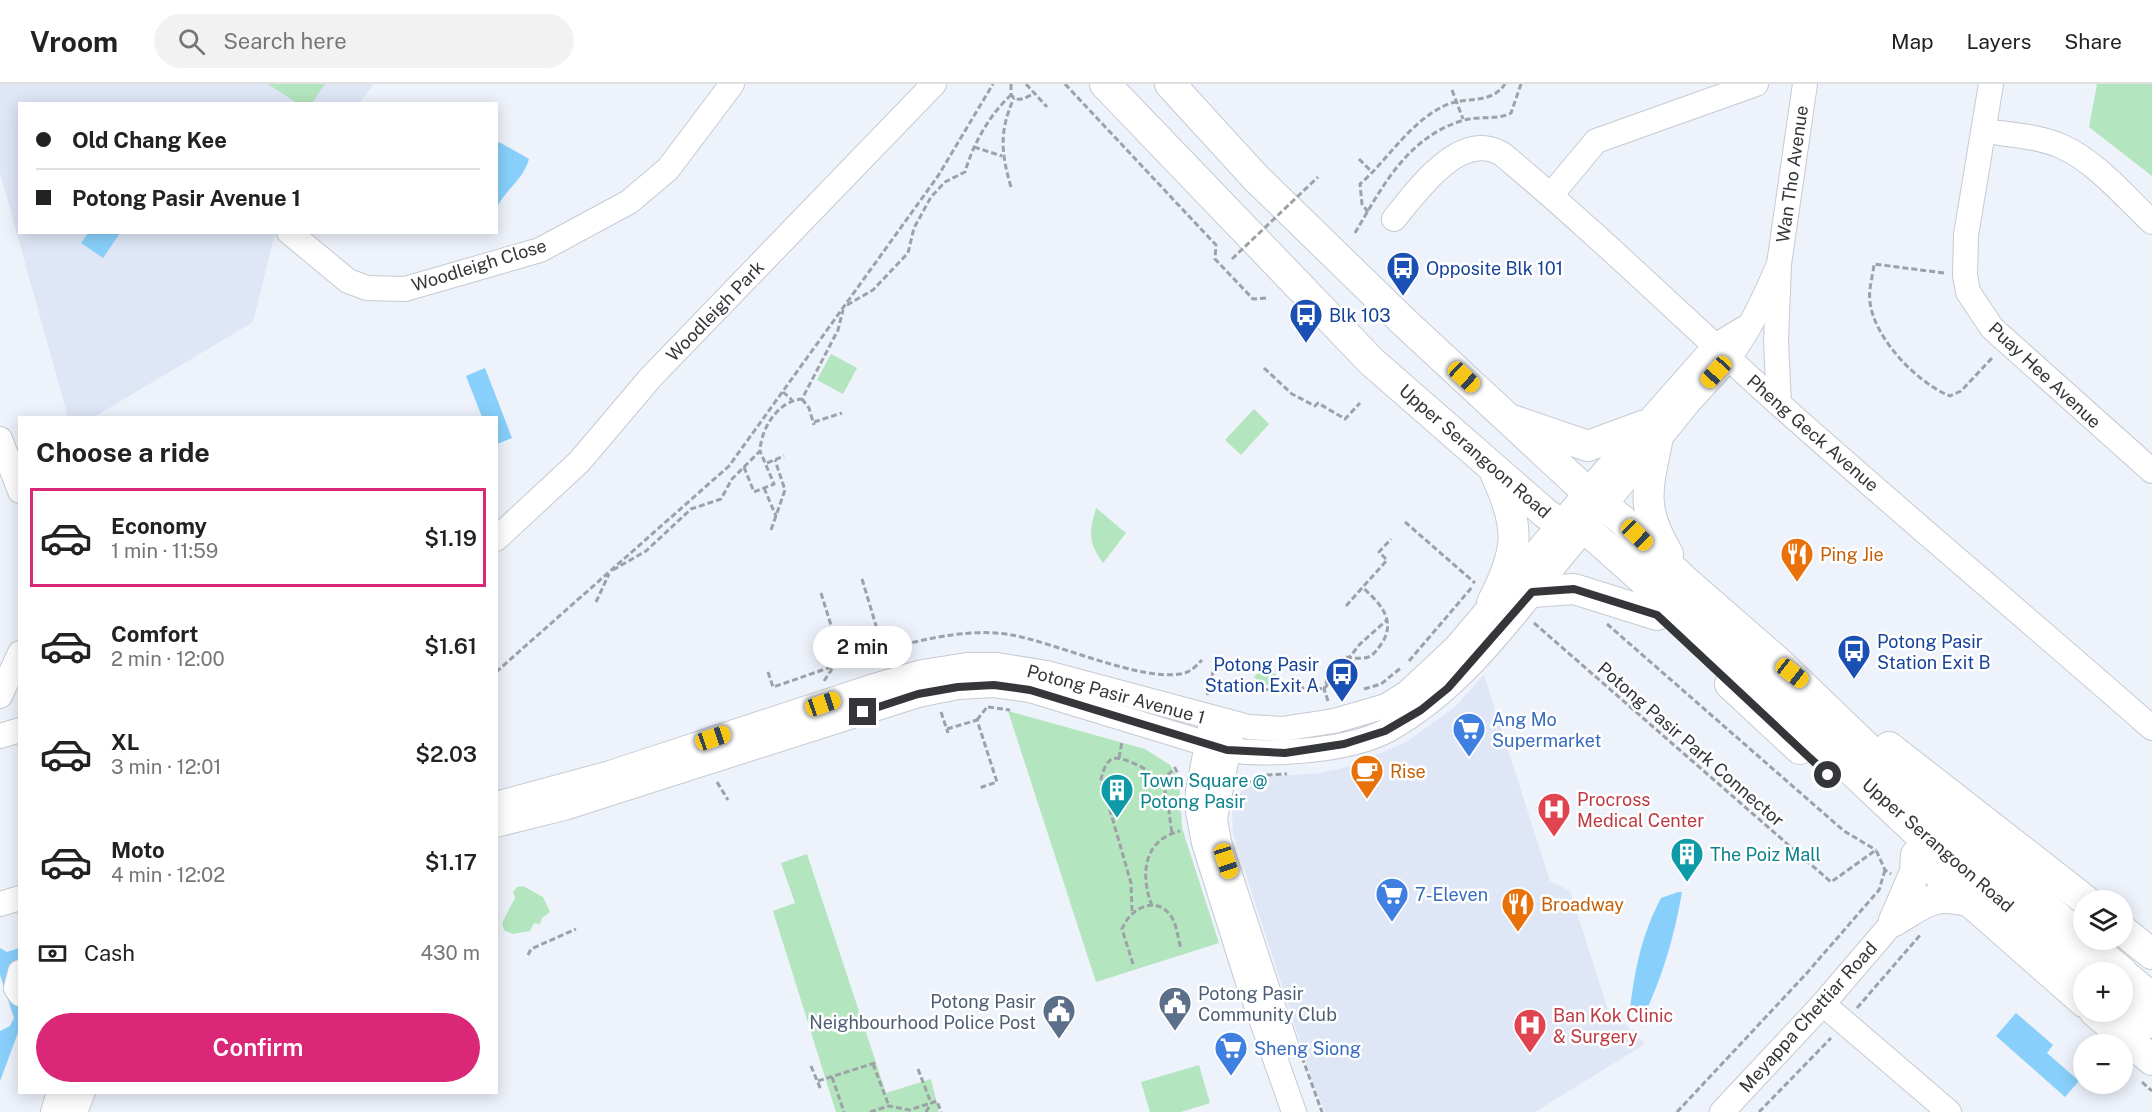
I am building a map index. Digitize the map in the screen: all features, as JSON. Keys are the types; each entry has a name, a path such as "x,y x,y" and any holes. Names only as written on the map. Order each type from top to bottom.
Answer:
{"main road":[{"name":"Upper Serangoon Road","path":"1105,84 1372,362 1494,469 1776,699 1916,831 2077,962"},
{"name":"Upper Serangoon Road","path":"1170,84 1255,177 1337,259 1595,499 1622,520 1777,662 1935,813 2110,962"},
{"path":"1510,420 1588,446 1650,434 1647,497 1651,520 1684,579"},
{"path":"1492,603 1503,582 1516,537 1510,505 1494,469"},
{"path":"1572,532 1763,717 1967,901 2073,993"},
{"path":"1531,606 1574,589 1657,615"},
{"path":"1777,662 1952,794 2073,890"},
{"path":"1894,921 1916,872 1916,855"},
{"path":"1894,921 1944,895 1967,901"},
{"path":"2133,939 2152,954"},
{"name":"Upper Serangoon Road","path":"2133,982 2152,998"},
{"path":"2133,1008 2152,1023"},
{"path":"2107,1022 2152,1060"}],"street":[{"name":"Woodleigh Close","path":"290,234 348,281 367,288 405,289 540,250 629,202 661,176 700,129 732,84"},
{"name":"Woodleigh Park","path":"498,538 579,462 658,370 934,84"},
{"path":"1551,195 1596,141 1756,84"},
{"name":"Wan Tho Avenue","path":"1779,404 1776,314 1779,264 1805,84"},
{"name":"Puay Hee Avenue","path":"1991,84 1966,235 1965,275 1968,292 1981,314 2006,342 2152,471"},
{"path":"1985,131 2040,139 2063,147 2083,159 2152,222"},
{"name":"Pheng Geck Avenue","path":"1394,219 1417,191 1443,166 1469,148 1493,149 1616,251 1779,404 2152,728"},
{"name":"Wan Tho Avenue","path":"1595,499 1721,352 1747,327 1767,294 1779,264"},
{"path":"0,439 18,485"},
{"name":"Potong Pasir Avenue 1","path":"498,824 575,805 918,694 958,687 994,685 1030,690 1217,746 1285,753 1344,744 1385,731 1421,710 1448,688 1531,606 1572,532 1595,499"},
{"name":"Potong Pasir Avenue 1","path":"498,803 610,773 874,686 922,672 967,665 997,665 1047,673 1217,716 1282,729 1310,726 1386,706 1426,676 1456,647 1541,549 1572,532"},
{"path":"0,696 18,657"},
{"path":"1217,716 1215,819 1219,842 1310,1112"},
{"path":"0,736 18,731"},
{"path":"1217,746 1198,791 1198,811 1204,843 1249,986 1294,1112"},
{"path":"0,904 18,899"},
{"name":"Meyappa Chettiar Road","path":"1722,1112 1823,1004 1894,921"},
{"path":"1823,1004 1949,1112"},
{"path":"53,1112 58,1094"},
{"path":"75,1112 82,1094"}],"path":[{"path":"498,670 729,465 938,176 993,84"},
{"path":"1011,84 1012,96 1006,115 1002,156 1011,187"},
{"path":"1026,84 1047,107"},
{"path":"1065,84 1216,245 1215,259 1254,299 1267,298"},
{"path":"1368,212 1362,204 1360,184 1373,173 1390,150 1428,116 1446,105 1487,98 1499,93 1504,84"},
{"path":"1452,90 1463,120"},
{"path":"1012,96 1022,99 1034,93"},
{"path":"802,399 838,330 844,307 873,290 908,253 921,213 945,182 965,172 974,147 996,108 1012,96"},
{"path":"974,147 1002,156"},
{"path":"1359,159 1373,173"},
{"path":"1232,259 1318,177"},
{"path":"1965,275 1874,264 1869,301 1878,329 1894,354 1940,392 1950,396 1961,391 2006,342"},
{"path":"1264,368 1292,394 1314,406 1318,403 1346,418 1360,403"},
{"path":"783,392 792,400"},
{"path":"744,467 754,492 774,484 760,451 760,439 768,422 792,400 802,399"},
{"path":"802,399 809,408 814,423 842,413"},
{"path":"596,602 601,586 610,571 646,551 691,509 721,499 732,479 760,451"},
{"path":"767,463 784,456"},
{"path":"771,530 785,490 775,460"},
{"path":"764,488 776,516"},
{"path":"1405,522 1474,584 1479,576"},
{"path":"1346,606 1387,560 1379,552 1390,539"},
{"path":"862,579 884,652"},
{"path":"1328,701 1324,689 1333,664 1350,656 1364,658 1375,653 1384,639 1387,620 1384,609 1362,587"},
{"path":"821,593 843,664"},
{"name":"Potong Pasir Park Connector","path":"1531,606 1831,882 1876,850"},
{"path":"1324,689 1350,656 1387,620"},
{"path":"1604,622 1844,831 1876,850 1885,870 1879,890 1806,974 1677,1112"},
{"path":"1213,672 1211,680 1217,716"},
{"path":"1211,680 1230,689 1249,687 1285,692 1307,687 1324,689"},
{"path":"940,710 947,731 977,720 987,707"},
{"path":"977,720 997,782 982,787 984,790"},
{"path":"1119,758 1122,741"},
{"path":"1133,964 1122,929 1132,911 1129,872 1101,779 1103,768 1111,759 1119,758 1151,772 1161,781 1172,833"},
{"path":"1161,781 1175,768"},
{"path":"717,782 728,800"},
{"path":"1152,906 1144,878 1146,861 1153,848 1172,833 1184,830"},
{"path":"1132,911 1152,906 1162,909 1171,916 1181,949"},
{"path":"528,954 531,949 576,929"},
{"path":"818,1081 879,1062"},
{"path":"873,1064 889,1106"},
{"path":"812,1066 822,1090"},
{"path":"918,1069 931,1103 926,1112"},
{"path":"832,1076 844,1112"},
{"path":"870,1112 889,1106 909,1110 937,1101 940,1112"}],"shaded area":[{"path":"0,84 373,84 361,102 18,102 18,234 275,234 253,322 96,416 68,416 0,173"},
{"path":"1484,675 1550,881 1570,891 1607,1007 1645,1044 1535,1112 1325,1112 1312,1079 1233,834 1232,808 1241,792 1266,777 1321,773 1351,766 1406,742 1455,707"}],"green space":[{"path":"268,84 325,84 313,102 295,102"},
{"path":"2097,84 2152,84 2152,176 2089,127"},
{"path":"831,354 857,368 843,394 817,380"},
{"path":"1254,409 1269,424 1241,455 1225,440"},
{"path":"1096,508 1126,533 1103,563 1091,537"},
{"path":"1265,665 1283,681 1275,685 1268,685 1254,677"},
{"path":"1008,711 1145,749 1170,765 1179,780 1182,828 1219,943 1096,982"},
{"path":"807,854 886,1093 931,1079 939,1112 836,1112 773,911 795,903 781,863"},
{"path":"523,886 543,897 550,912 542,918 540,924 534,923 530,931 513,934 504,930 502,923 515,898 513,892 517,887"},
{"path":"1199,1065 1210,1103 1181,1112 1150,1112 1141,1082"}],"water":[{"path":"498,143 529,159 523,173 498,205"},
{"path":"87,234 119,234 103,258 81,243"},
{"path":"485,368 512,438 498,444 498,416 482,416 466,376"},
{"path":"1682,892 1671,942 1656,989 1642,1020 1630,1008 1640,952 1661,898"},
{"path":"0,948 7,952 18,948 18,1033 0,1081 0,1031 10,1026 14,1018 0,975"},
{"path":"2016,1013 2053,1045 2047,1053 2073,1076 2073,1088 2065,1097 1996,1036"}],"place":[{"name":"Opposite Blk 101","path":"1403,297"},
{"name":"Blk 103","path":"1306,344"},
{"name":"Ping Jie","path":"1797,583"},
{"name":"Potong Pasir Station Exit B","path":"1854,680"},
{"name":"Potong Pasir Station Exit A","path":"1342,703"},
{"name":"Ang Mo Supermarket","path":"1469,758"},
{"name":"Rise","path":"1367,800"},
{"name":"Town Square @ Potong Pasir","path":"1117,819"},
{"name":"Procross Medical Center","path":"1554,838"},
{"name":"The Poiz Mall","path":"1687,883"},
{"name":"7-Eleven","path":"1392,923"},
{"name":"Broadway","path":"1518,933"},
{"name":"Potong Pasir Community Club","path":"1175,1032"},
{"name":"Potong Pasir Neighbourhood Police Post","path":"1059,1040"},
{"name":"Ban Kok Clinic & Surgery","path":"1530,1054"},
{"name":"Sheng Siong","path":"1231,1077"}],"route":[{"path":"863,712 918,694 958,687 994,685 1030,690 1227,750 1285,753 1344,744 1385,731 1421,710 1448,688 1470,665 1532,592 1560,588 1574,589 1657,615 1763,717 1828,775"}]}
